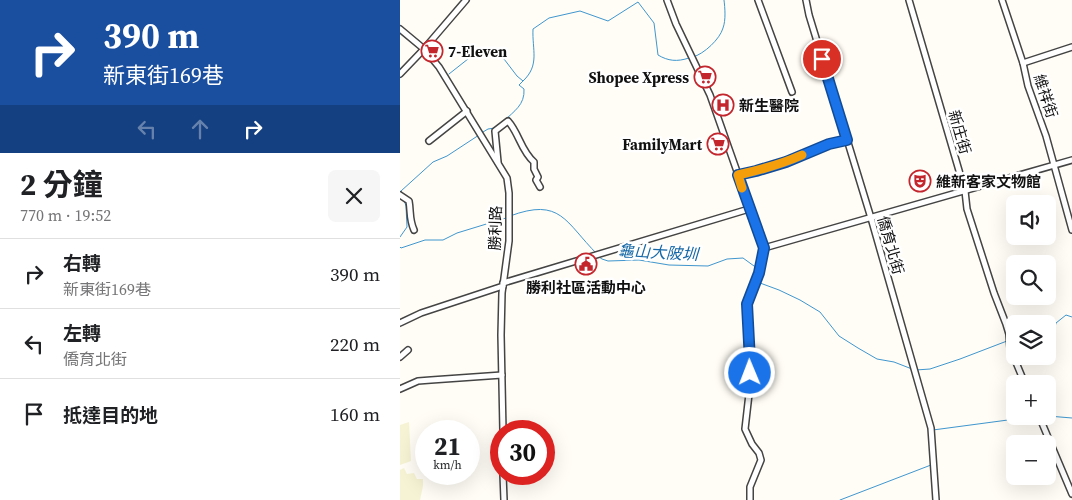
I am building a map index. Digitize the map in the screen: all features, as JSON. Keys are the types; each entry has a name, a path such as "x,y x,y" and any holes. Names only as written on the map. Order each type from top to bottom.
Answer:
{"street":[{"path":"400,74 466,0"},
{"path":"667,0 676,24 710,95 764,248 759,273 747,304 750,361 745,429 761,460 750,487 750,500"},
{"path":"758,0 792,92"},
{"name":"僑育北街","path":"806,0 809,16 871,218 931,428 936,500"},
{"name":"新庄街","path":"909,0 964,191 967,210 1006,324 1010,348 1021,375"},
{"name":"維祥街","path":"1002,0 1023,63 1028,86 1046,136 1072,230"},
{"name":"勝利路","path":"400,29 424,49 439,67 507,178 509,193 509,241 503,284 501,335 502,420"},
{"path":"1023,63 1072,47"},
{"path":"429,141 467,111"},
{"path":"498,164 495,131 508,121 514,127 516,135 528,157 534,162 534,169 538,177 536,180 540,187"},
{"path":"738,175 786,162 829,144 847,140"},
{"path":"764,248 1072,160"},
{"path":"402,196 409,201 410,220 414,230"},
{"path":"400,324 422,313 503,284 749,209"},
{"path":"400,357 408,350"},
{"path":"400,389 418,381 502,375"},
{"path":"1043,425 1072,494"},
{"path":"504,485 504,500"}],"shaded area":[{"path":"409,422 411,461 400,465 400,425"},
{"path":"404,468 407,474 414,473 415,485 423,485 420,500 400,500 400,470"}],"waterway":[{"path":"693,57 707,49 721,32 725,18 724,0"},
{"path":"449,74 473,55 488,52 504,59 523,81 532,69 534,57 533,29 549,18 580,11 608,21 638,2 654,23 658,55 665,59 673,60 689,58"},
{"name":"龜山大陂圳","path":"504,121 521,104 524,89 519,85 523,81"},
{"name":"龜山大陂圳","path":"483,132 495,128"},
{"name":"龜山大陂圳","path":"402,194 401,191 433,162 447,156 479,135"},
{"name":"龜山大陂圳","path":"400,237 407,227 404,200"},
{"name":"龜山大陂圳","path":"510,216 541,209 552,211 569,223 597,254"},
{"name":"龜山大陂圳","path":"400,247 425,240 443,240 457,233 506,218"},
{"name":"龜山大陂圳","path":"599,257 608,261 639,260 669,265 708,266 727,259 743,258 757,267"},
{"name":"龜山大陂圳","path":"760,283 800,300 820,312 839,336 877,359 894,362 912,369"},
{"name":"龜山大陂圳","path":"1056,323 1066,315 1072,317"},
{"name":"龜山大陂圳","path":"916,370 930,369 1006,341"},
{"path":"1056,417 1072,418"},
{"path":"933,430 1006,420"},
{"path":"840,500 931,465"}],"slow traffic":[{"path":"742,188 738,175 786,162 802,155"}],"place":[{"name":"7-Eleven","path":"432,51"},
{"name":"Shopee Xpress","path":"705,77"},
{"name":"新生醫院","path":"723,105"},
{"name":"FamilyMart","path":"718,144"},
{"name":"維新客家文物館","path":"920,181"},
{"name":"勝利社區活動中心","path":"586,264"}],"route":[{"path":"750,373 747,304 759,273 764,248 738,175 786,162 829,144 847,140 822,59"}]}
